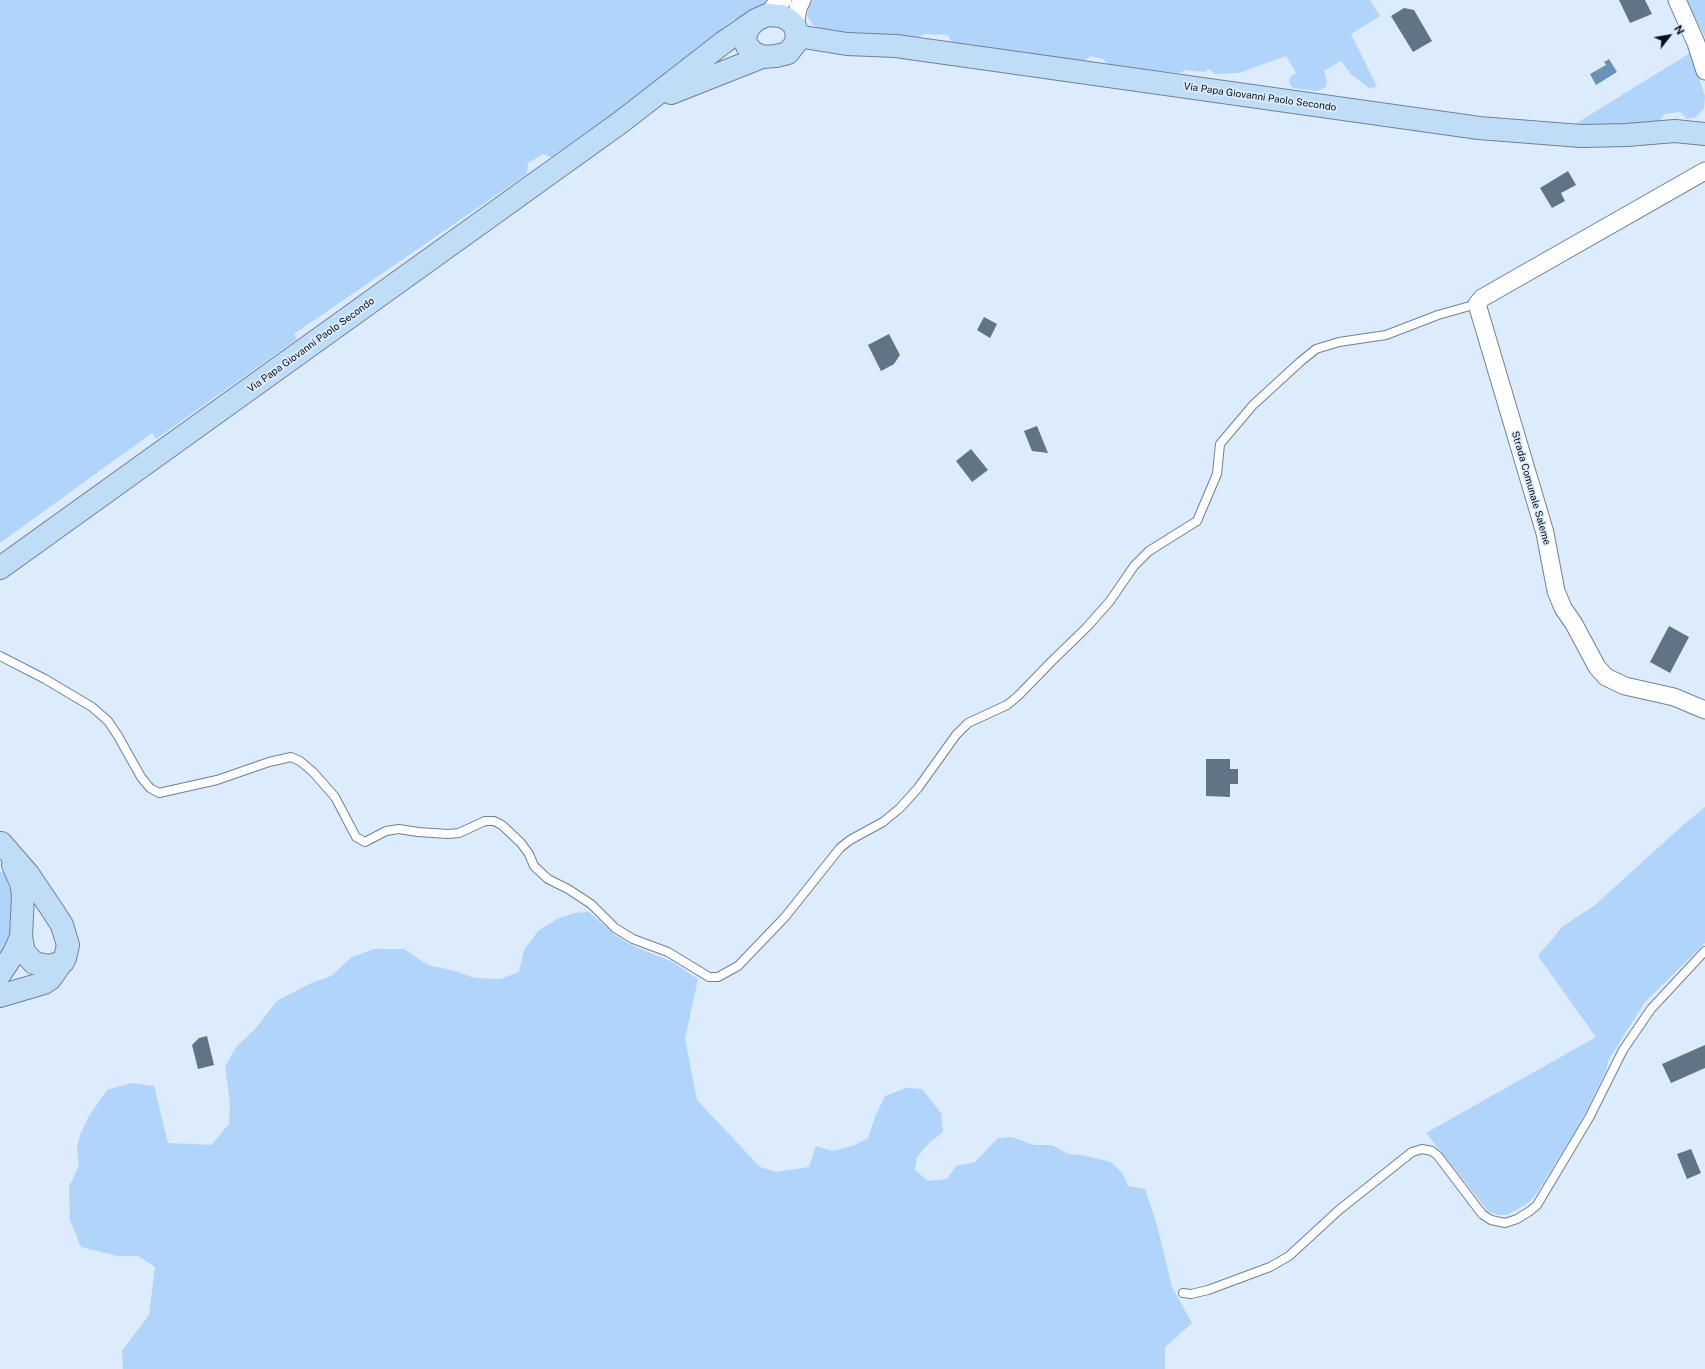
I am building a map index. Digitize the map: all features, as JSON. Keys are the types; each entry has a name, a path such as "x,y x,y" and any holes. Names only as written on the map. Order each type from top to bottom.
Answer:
{"main road":[{"path":"781,16 789,20 793,38 776,56 762,57 677,90 622,122 724,42 761,18 781,16"},
{"path":"761,18 748,28 745,38 747,46 762,57"},
{"name":"Via Papa Giovanni Paolo Secondo","path":"793,38 847,44 896,46 1494,129 1581,136 1627,135 1675,131"},
{"path":"1675,131 1705,121"},
{"name":"Via Papa Giovanni Paolo Secondo","path":"0,568 622,122"},
{"path":"1675,131 1705,134"},
{"path":"0,842 21,883 23,908 21,937 24,952 34,962 41,966 49,966 63,962"},
{"path":"0,842 28,874 62,925 68,945 68,951 63,962 53,976 44,983 0,996"},
{"path":"0,974 14,953 21,937"}],"street":[{"path":"761,18 783,0"},
{"path":"793,38 798,8 802,0"},
{"path":"1677,0 1696,43 1705,71"},
{"path":"1696,43 1705,58"},
{"path":"1477,304 1482,298 1702,171"},
{"name":"Strada Comunale Saleme","path":"1477,304 1545,533 1556,591 1563,608 1574,624 1597,667 1606,678 1625,686 1674,697 1705,710"}],"lane":[{"path":"0,656 45,679 92,707 108,722 150,788 160,793 217,780 269,762 292,757 300,761 313,772 335,798 356,837 365,842 386,831 399,829 418,832 448,834 459,833 485,821 494,821 502,825 521,843 529,854 534,866 548,879 568,889 591,904 615,928 633,939 668,952 709,977 718,977 738,966 785,917 840,848 850,840 883,822 900,808 918,788 956,734 968,723 1007,705 1018,696 1110,601 1134,566 1148,551 1196,521 1217,474 1220,444 1252,405 1300,362 1316,349 1339,342 1386,335 1438,315 1477,304"},
{"path":"1184,1293 1191,1294 1208,1290 1270,1267 1289,1256 1339,1210 1412,1152 1422,1149 1432,1151 1438,1156 1482,1214 1491,1220 1505,1223 1517,1219 1530,1211 1537,1205 1589,1118 1623,1050 1631,1038 1651,1009 1705,951"}],"shaded area":[{"path":"0,0 773,0 744,21 734,19 722,28 721,38 551,157 543,154 528,163 527,174 294,334 297,339 156,439 152,433 0,543"},
{"path":"812,0 1370,0 1380,16 1351,34 1377,87 1369,88 1351,74 1341,61 1324,71 1327,81 1326,87 1317,91 1293,88 1289,83 1290,77 1296,73 1286,56 1239,73 1215,74 1209,69 1205,72 1184,70 1181,73 1110,66 1103,59 1091,56 1081,62 955,45 947,35 924,34 912,41 847,32 825,34 812,24 807,15 809,4"},
{"path":"1686,0 1705,0 1705,37 1696,20"},
{"path":"1690,53 1705,96 1704,108 1696,117 1687,119 1680,112 1665,114 1658,122 1572,126"},
{"path":"1609,59 1617,72 1596,85 1590,74 1606,65 1604,62"},
{"path":"1705,807 1705,943 1645,1002 1609,1059 1606,1071 1581,1122 1537,1193 1527,1204 1507,1215 1498,1215 1488,1211 1426,1133 1596,1037 1538,956 1562,927 1595,905"},
{"path":"0,872 5,872 14,905 12,925 7,943 0,957"},
{"path":"589,912 616,936 633,946 671,961 698,979 685,1039 697,1100 760,1167 776,1172 809,1167 816,1146 832,1151 853,1146 868,1138 875,1117 885,1096 906,1088 922,1089 941,1113 943,1132 930,1142 917,1157 915,1170 928,1181 947,1179 956,1166 975,1162 998,1138 1012,1137 1034,1145 1052,1145 1068,1154 1082,1155 1111,1162 1123,1174 1128,1186 1145,1189 1157,1225 1172,1287 1192,1323 1165,1347 1165,1369 123,1369 122,1351 149,1315 155,1267 138,1256 118,1256 81,1247 70,1220 69,1187 79,1165 77,1148 80,1135 90,1114 107,1090 131,1083 154,1086 168,1143 211,1145 229,1124 230,1103 225,1067 236,1047 255,1029 277,1001 309,984 331,976 352,957 374,949 404,949 428,965 455,971 474,978 500,979 519,972 524,950 538,931 557,919 575,913"}],"building":[{"path":"1619,0 1645,0 1652,14 1630,23"},
{"path":"1404,8 1414,10 1432,41 1413,52 1391,16"},
{"path":"1568,171 1576,185 1561,193 1565,201 1552,208 1540,188"},
{"path":"984,317 997,324 990,338 977,330"},
{"path":"889,334 900,355 894,364 881,371 868,345"},
{"path":"1037,426 1048,453 1032,451 1024,431"},
{"path":"971,449 988,470 972,482 956,461"},
{"path":"1669,626 1689,637 1670,673 1650,662"},
{"path":"1206,759 1230,759 1230,769 1238,769 1238,784 1230,784 1230,797 1206,796"},
{"path":"207,1036 214,1065 198,1069 192,1045 199,1038"},
{"path":"1705,1045 1705,1068 1671,1083 1662,1064"},
{"path":"1691,1149 1701,1173 1687,1179 1677,1154"}]}
